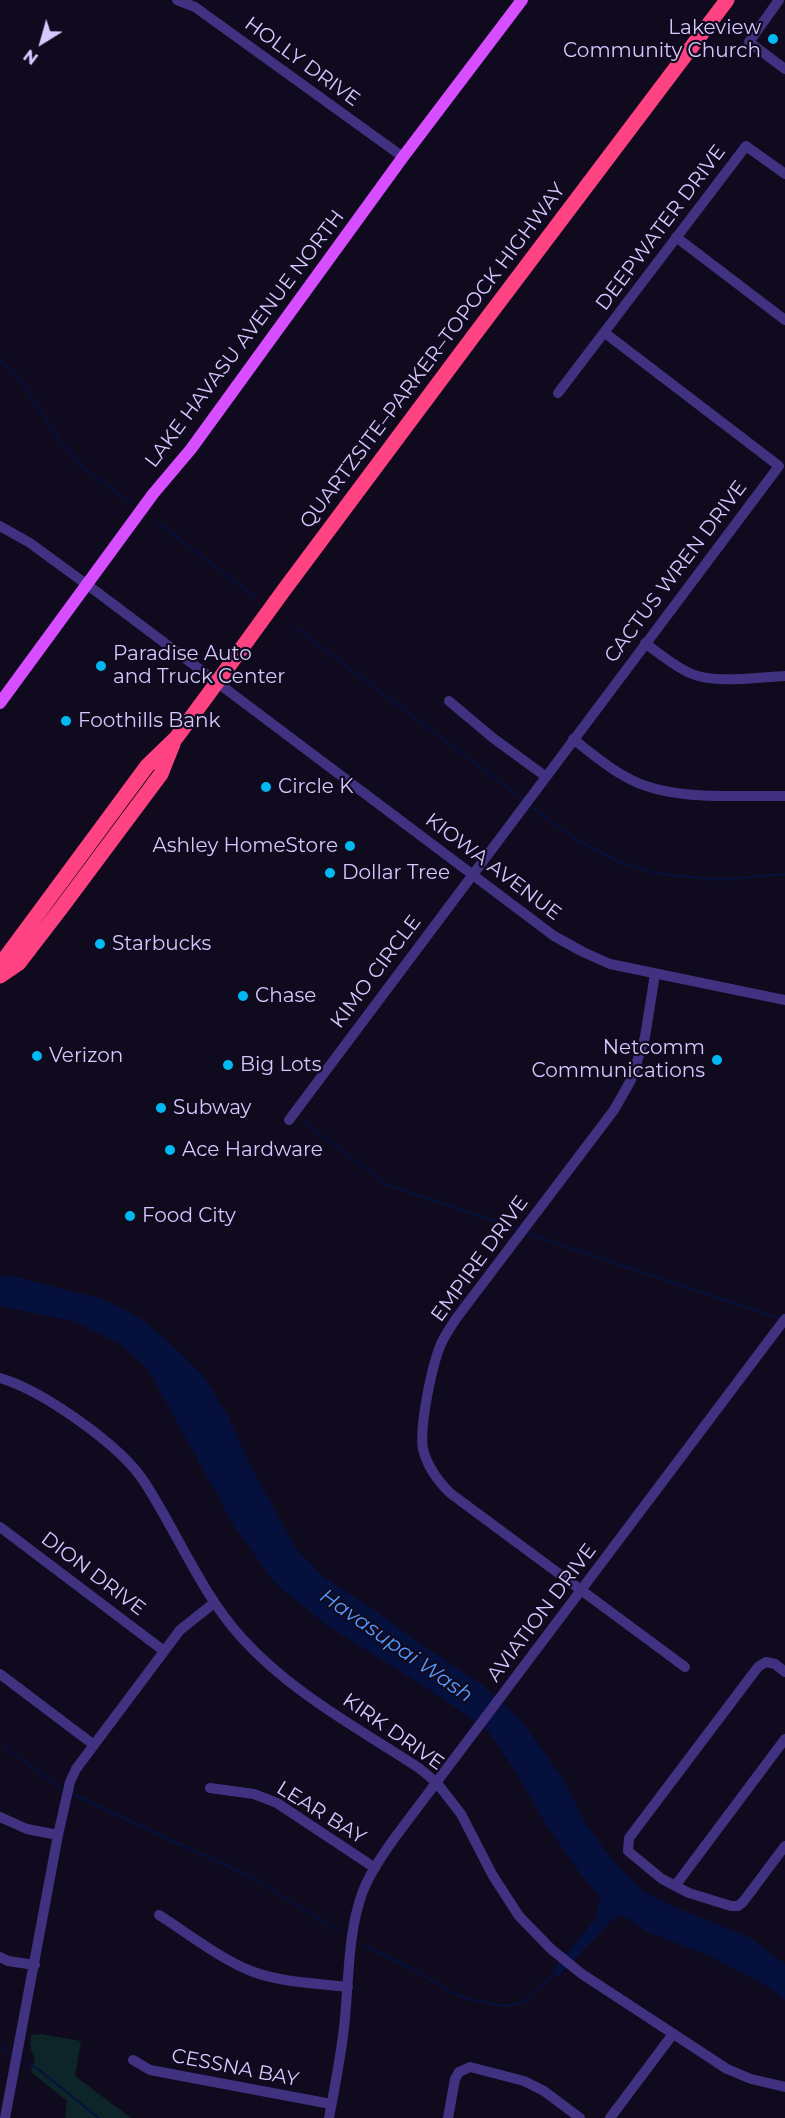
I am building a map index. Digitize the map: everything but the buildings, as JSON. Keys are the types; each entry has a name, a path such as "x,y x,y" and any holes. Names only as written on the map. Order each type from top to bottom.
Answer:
{"highway":[{"name":"QUARTZSITE–PARKER–TOPOCK HIGHWAY","path":"0,973 19,963 161,774 176,738 284,590 727,0"}],"main road":[{"name":"LAKE HAVASU AVENUE NORTH","path":"0,703 153,494 196,441 403,157 522,0"}],"street":[{"name":"HOLLY DRIVE","path":"177,0 195,7 403,157"},
{"path":"779,0 749,42 785,69"},
{"name":"DEEPWATER DRIVE","path":"558,393 746,146 785,174"},
{"path":"676,237 785,320"},
{"name":"CACTUS WREN DRIVE","path":"471,874 779,466 605,333"},
{"name":"KIOWA AVENUE","path":"0,526 30,543 87,584 554,936 610,964 785,1000"},
{"path":"645,643 679,668 694,675 714,679 785,676"},
{"path":"448,701 544,776"},
{"path":"573,739 626,777 649,788 680,794 785,796"},
{"name":"KIMO CIRCLE","path":"289,1120 471,874"},
{"name":"EMPIRE DRIVE","path":"655,974 645,1037 631,1080 614,1110 455,1320 442,1343 434,1365 424,1427 423,1449 439,1482 450,1493 685,1667"},
{"name":"AVIATION DRIVE","path":"329,2118 343,2037 352,1938 357,1909 375,1868 396,1836 785,1319"},
{"name":"KIRK DRIVE","path":"0,1378 35,1392 121,1454 144,1480 214,1603 240,1636 301,1691 419,1768 437,1783 461,1814 493,1876 519,1916 565,1962 726,2069 751,2079 785,2087"},
{"name":"DION DRIVE","path":"0,1527 164,1651"},
{"path":"5,2118 5,2092 35,1965 57,1835 70,1782 76,1769 94,1744 180,1630 214,1603"},
{"path":"785,1672 775,1664 766,1662 758,1667 629,1838 628,1851 662,1879 675,1886 689,1893 738,1906 785,1846"},
{"path":"0,1674 94,1744"},
{"path":"675,1886 785,1739"},
{"name":"LEAR BAY","path":"210,1788 254,1794 277,1803 375,1868"},
{"path":"0,1817 27,1829 57,1835"},
{"path":"159,1915 226,1958 251,1971 276,1978 348,1987"},
{"path":"0,1958 35,1965"},
{"path":"610,2118 673,2034"},
{"name":"CESSNA BAY","path":"134,2060 150,2070 331,2104"},
{"path":"448,2118 455,2079 459,2072 470,2067 524,2081 544,2091 580,2118"}],"green space":[{"path":"41,2034 81,2041 75,2076 131,2118 65,2118 67,2101 31,2072 35,2059 30,2048 31,2035"}],"water":[{"name":"Havasupai Wash","path":"0,1276 17,1277 101,1299 126,1310 162,1336 202,1374 227,1414 250,1464 295,1547 321,1575 480,1683 519,1718 562,1777 586,1824 612,1859 642,1890 675,1907 749,1937 785,1964 785,2000 768,1987 710,1956 647,1932 623,1916 616,1916 558,1977 553,1970 596,1918 600,1897 546,1825 516,1772 488,1731 436,1694 326,1625 274,1582 236,1529 147,1368 118,1342 72,1321 0,1306"}],"waterway":[{"path":"0,360 19,377 58,438 85,469 130,502"},
{"path":"157,522 255,597"},
{"path":"295,627 525,801"},
{"path":"529,805 574,838 619,862 655,873 719,880 785,874"},
{"path":"304,1122 388,1185 518,1229"},
{"path":"526,1233 779,1318"},
{"path":"3,1746 64,1790"},
{"path":"72,1794 253,1878 340,1932"},
{"path":"364,1945 411,1968 451,1992 465,1998 499,2005 508,2006 523,2002 557,1971"},
{"path":"0,2047 13,2055"},
{"path":"21,2059 38,2069 99,2118"}],"place":[{"name":"Lakeview Community Church","path":"773,39"},
{"name":"Paradise Auto and Truck Center","path":"101,666"},
{"name":"Foothills Bank","path":"66,721"},
{"name":"Circle K","path":"266,787"},
{"name":"Ashley HomeStore","path":"350,846"},
{"name":"Dollar Tree","path":"330,873"},
{"name":"Starbucks","path":"100,944"},
{"name":"Chase","path":"243,996"},
{"name":"Verizon","path":"37,1056"},
{"name":"Netcomm Communications","path":"717,1060"},
{"name":"Big Lots","path":"228,1065"},
{"name":"Subway","path":"161,1108"},
{"name":"Ace Hardware","path":"170,1150"},
{"name":"Food City","path":"130,1216"}]}
